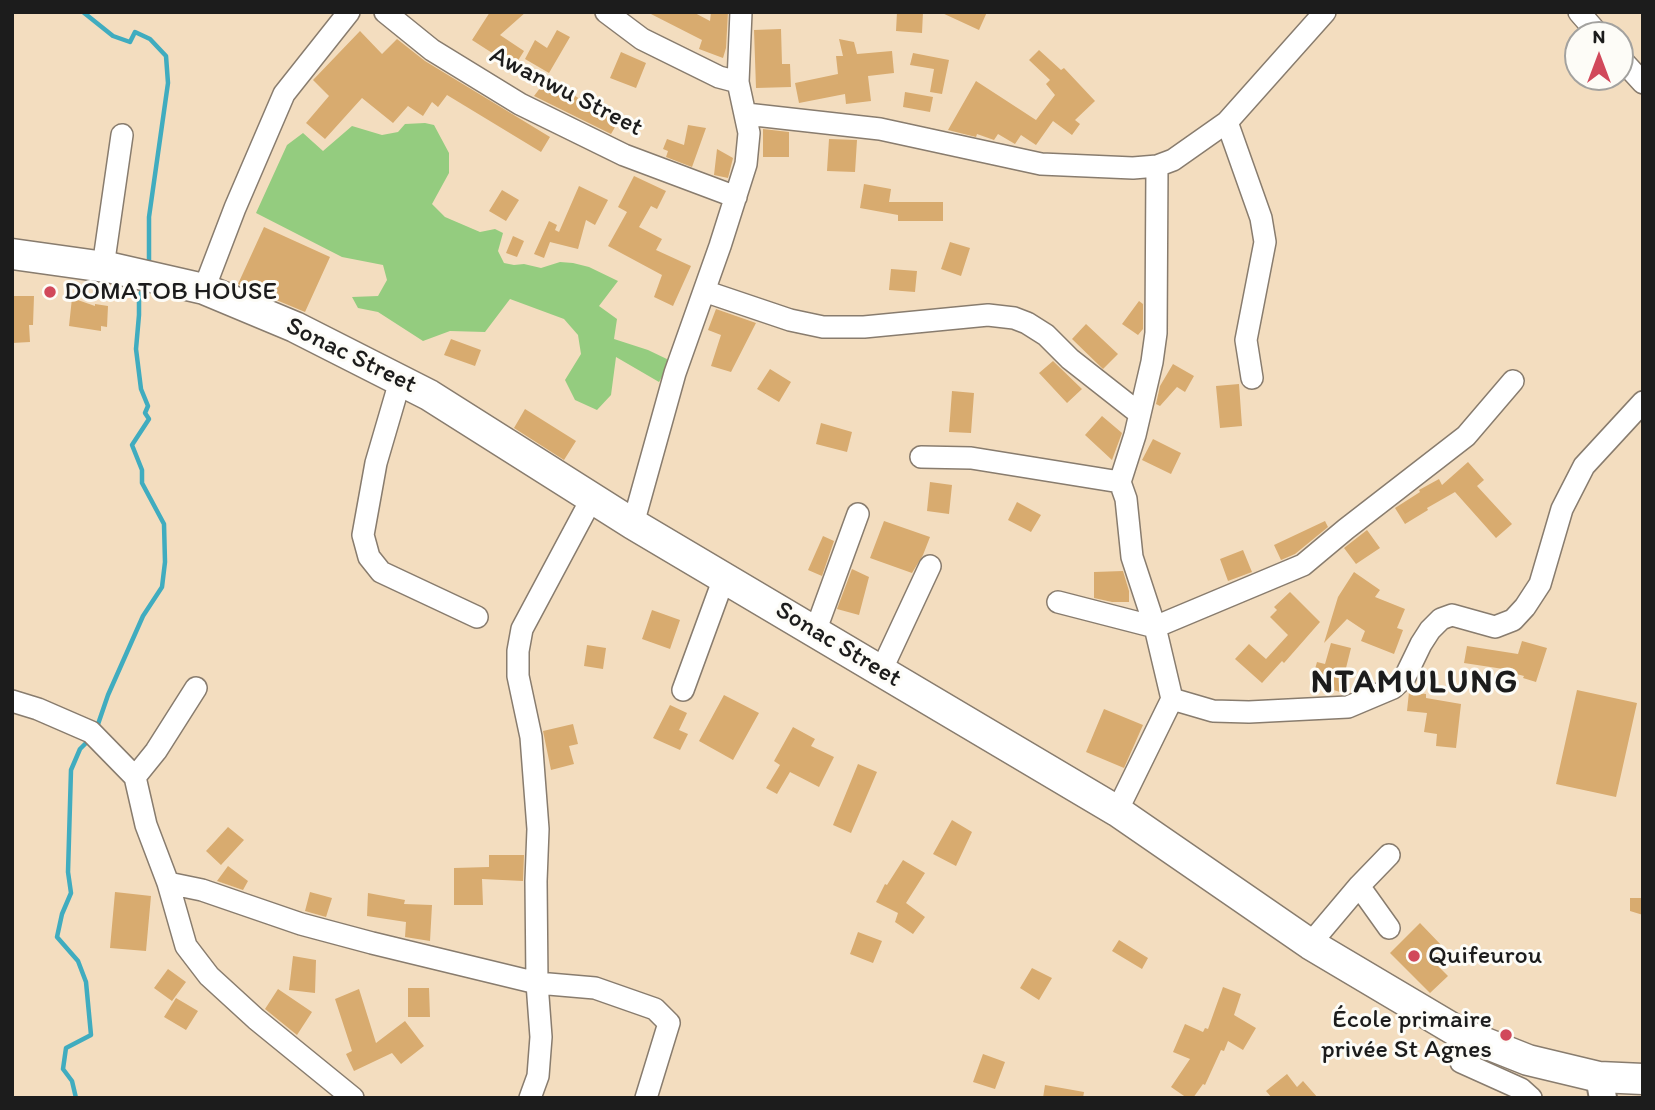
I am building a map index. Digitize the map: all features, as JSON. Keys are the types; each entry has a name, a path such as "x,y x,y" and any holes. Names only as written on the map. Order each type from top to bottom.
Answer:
{"highway":[{"name":"Sonac Street","path":"12,254 108,267 204,289 295,327 400,380 429,395 633,524 1117,811 1310,944 1460,1033 1601,1087 1643,1079"}],"main road":[{"path":"1636,1098 1643,1086"}],"street":[{"path":"204,289 235,208 285,94 349,12"},
{"name":"Awanwu Street","path":"384,12 432,50 520,104 624,155 736,197"},
{"path":"606,12 652,44 719,77 738,82"},
{"path":"633,524 675,373 746,164 749,133 738,82 741,12"},
{"path":"746,114 880,129 1041,164 1133,168 1157,166 1173,160 1227,122 1325,12"},
{"path":"1227,122 1261,218 1265,242 1245,340 1252,378"},
{"path":"108,267 122,135"},
{"path":"1117,811 1172,699 1155,627 1132,557 1126,499 1119,482 1140,414 1156,333 1157,166"},
{"path":"704,291 790,320 823,327 864,327 988,315 1014,318 1046,335 1070,359 1140,414"},
{"path":"400,380 376,463 363,535 369,557 381,572 477,617"},
{"path":"1058,602 1155,627 1303,565 1466,436 1513,382"},
{"path":"1172,699 1213,711 1348,707 1393,688 1405,677 1421,644 1441,619 1451,615 1495,627 1513,620 1540,584 1562,509 1584,466 1643,402"},
{"path":"921,457 971,458 1119,482"},
{"path":"530,1098 538,1076 541,1037 537,983 538,829 531,737 518,676 518,651 522,629 593,498"},
{"path":"815,632 858,514"},
{"path":"881,671 930,566"},
{"path":"683,690 724,578"},
{"path":"135,776 156,751 196,688"},
{"path":"12,701 82,727 135,776 146,825 168,883 186,946 209,976 256,1019 353,1098"},
{"path":"1310,944 1389,855"},
{"path":"168,883 202,890 301,924 372,943 537,983 595,988 655,1009 669,1023 646,1098"},
{"path":"1359,886 1389,928"},
{"path":"1460,1033 1461,1062 1521,1089 1531,1098"}],"green space":[{"path":"405,124 434,125 449,153 449,173 432,204 445,217 480,232 495,229 503,233 498,251 504,263 541,268 560,262 573,263 589,267 618,281 599,306 617,319 614,339 671,361 659,382 616,357 611,395 597,410 575,400 565,380 581,354 578,335 564,319 510,299 485,332 450,331 423,341 378,312 358,308 352,297 378,296 387,280 383,265 342,257 256,213 287,145 303,133 323,151 352,126 382,135 398,132"}],"building":[{"path":"490,12 526,12 500,35 524,51 514,67 472,40"},
{"path":"647,12 693,12 710,21 711,12 728,12 723,58 699,49 702,40"},
{"path":"897,12 923,12 922,33 896,31"},
{"path":"940,12 987,12 979,30"},
{"path":"781,29 782,64 790,64 791,87 756,88 754,30"},
{"path":"557,30 570,37 549,73 525,59 535,40 547,48"},
{"path":"360,31 382,54 397,39 425,61 550,137 541,152 447,95 438,107 432,102 423,116 408,106 393,123 362,98 325,139 306,123 329,96 313,80"},
{"path":"839,39 854,42 857,54 892,51 894,73 868,76 871,101 846,104 845,94 799,103 795,83 838,74 836,56 843,56"},
{"path":"1039,50 1061,70 1064,68 1095,101 1075,120 1080,124 1072,135 1053,121 1036,145 1021,135 1015,144 998,134 994,140 977,134 976,137 948,130 976,81 1036,120 1055,95 1046,84 1050,80 1029,60"},
{"path":"621,52 646,63 636,88 610,78"},
{"path":"913,53 949,60 942,94 930,92 934,69 910,65"},
{"path":"547,79 618,122 611,134 534,96"},
{"path":"905,92 933,97 930,112 903,107"},
{"path":"688,125 706,128 692,167 666,157 668,151 663,149 667,139 684,145"},
{"path":"763,129 789,132 789,157 763,157"},
{"path":"829,139 857,140 855,172 827,171"},
{"path":"717,149 733,158 728,178 714,175"},
{"path":"634,176 666,191 657,209 651,206 639,227 662,239 656,250 691,266 673,306 654,297 662,275 608,246 627,212 618,207"},
{"path":"864,184 891,189 889,202 943,202 943,221 898,221 898,215 860,208"},
{"path":"579,186 608,200 595,225 586,220 578,249 550,242 544,258 534,254 549,221 557,225 555,230 559,232"},
{"path":"502,190 519,200 506,221 489,211"},
{"path":"264,227 330,257 305,312 238,284"},
{"path":"513,236 524,241 517,257 506,253"},
{"path":"950,242 970,248 961,276 941,269"},
{"path":"891,269 917,271 915,292 889,290"},
{"path":"12,296 34,296 33,325 29,325 30,342 12,343"},
{"path":"72,298 95,306 108,306 107,327 101,326 101,331 69,326"},
{"path":"1139,301 1143,304 1143,329 1138,335 1122,324"},
{"path":"716,309 756,323 731,372 711,366 721,335 708,330"},
{"path":"1086,324 1118,354 1103,369 1072,339"},
{"path":"451,339 481,350 475,366 444,355"},
{"path":"1053,361 1082,389 1067,403 1039,373"},
{"path":"1173,364 1194,376 1185,392 1177,387 1160,406 1156,404 1160,386"},
{"path":"770,369 791,382 779,402 757,389"},
{"path":"1239,384 1242,426 1220,428 1216,386"},
{"path":"952,391 974,393 971,433 949,432"},
{"path":"525,409 576,441 564,460 514,428"},
{"path":"1102,416 1122,433 1112,460 1085,435"},
{"path":"821,423 852,432 847,452 816,444"},
{"path":"1153,439 1181,453 1171,474 1142,460"},
{"path":"1468,462 1484,480 1477,486 1512,524 1496,538 1455,492 1405,524 1395,508 1439,479 1442,485"},
{"path":"930,482 952,485 949,514 927,511"},
{"path":"1017,502 1041,515 1031,532 1008,520"},
{"path":"884,521 930,537 912,573 870,558"},
{"path":"1325,521 1328,527 1295,554 1281,560 1274,545"},
{"path":"1367,530 1380,548 1356,564 1344,548"},
{"path":"823,536 834,541 822,576 808,570"},
{"path":"1243,550 1252,572 1228,581 1220,559"},
{"path":"852,569 869,577 859,615 837,609"},
{"path":"1123,571 1129,602 1094,598 1094,572"},
{"path":"1354,572 1380,590 1375,597 1405,609 1397,628 1403,630 1394,654 1361,641 1365,631 1347,619 1324,643 1338,597"},
{"path":"1290,592 1320,622 1284,663 1282,661 1262,683 1235,659 1249,644 1266,659 1288,635 1270,617 1277,610 1274,607"},
{"path":"652,610 680,620 670,649 642,639"},
{"path":"1522,641 1547,648 1536,682 1509,672 1510,670 1464,663 1467,646 1518,654"},
{"path":"1331,643 1351,648 1340,692 1311,683 1317,662 1325,664"},
{"path":"587,645 606,648 603,669 584,666"},
{"path":"1577,690 1637,703 1616,797 1556,784"},
{"path":"1409,692 1461,704 1456,748 1436,746 1437,734 1424,732 1427,713 1407,711"},
{"path":"724,695 759,713 733,760 699,741"},
{"path":"670,705 687,713 679,730 688,734 680,750 653,738"},
{"path":"1104,709 1143,725 1124,768 1086,752"},
{"path":"573,724 578,744 569,746 574,764 551,770 543,731"},
{"path":"793,727 815,739 811,746 834,757 819,787 790,772 777,794 766,788 780,765 774,761"},
{"path":"858,764 877,772 851,833 833,825"},
{"path":"952,820 972,832 956,866 933,854"},
{"path":"228,827 244,840 221,865 206,851"},
{"path":"489,855 524,855 523,881 482,879 483,905 454,905 454,868 489,867"},
{"path":"903,860 925,873 906,903 925,917 913,934 895,922 898,913 876,902 885,884 887,885"},
{"path":"228,866 248,881 243,890 217,881"},
{"path":"115,892 151,896 146,951 110,948"},
{"path":"310,892 332,898 326,917 305,911"},
{"path":"368,893 405,900 404,904 432,905 430,941 405,937 406,922 367,916"},
{"path":"1630,898 1643,898 1643,915 1630,911"},
{"name":"Quifeurou","path":"1420,923 1443,947 1431,959 1448,976 1430,993 1390,953"},
{"path":"858,932 882,941 873,963 850,954"},
{"path":"1119,940 1148,958 1142,969 1112,951"},
{"path":"293,956 316,960 315,993 289,990"},
{"path":"1032,968 1052,978 1039,1000 1020,988"},
{"path":"168,969 186,982 172,1001 154,988"},
{"path":"1223,987 1241,994 1234,1015 1256,1028 1243,1050 1228,1041 1205,1085 1203,1084 1193,1098 1187,1098 1171,1087 1190,1059 1173,1052 1185,1024 1203,1032 1205,1028 1208,1029"},
{"path":"408,988 429,988 430,1017 408,1017"},
{"path":"278,989 312,1012 297,1035 265,1009"},
{"path":"359,989 376,1043 405,1021 424,1046 401,1064 392,1053 354,1071 346,1054 352,1051 335,999"},
{"path":"176,998 198,1011 186,1030 164,1017"},
{"path":"983,1054 1005,1062 995,1089 973,1082"},
{"path":"1287,1074 1297,1087 1303,1081 1318,1098 1272,1098 1266,1091"},
{"path":"1045,1085 1084,1092 1083,1098 1043,1098"}],"waterway":[{"path":"83,12 113,36 130,42 135,32 150,39 166,56 168,83 149,217 149,265"},
{"path":"96,730 108,695 143,616 162,587 165,562 164,524 142,483 142,470 132,445 149,419 145,413 148,406 141,389 136,349 139,298 143,287"},
{"path":"76,1098 72,1081 63,1069 66,1048 91,1035 86,982 78,961 57,937 62,914 71,893 68,872 71,770 80,749 89,740"}],"place":[{"name":"DOMATOB HOUSE","path":"50,292"},
{"name":"Quifeurou","path":"1414,956"},
{"name":"École primaire privée St Agnes","path":"1506,1035"}],"district":[{"name":"NTAMULUNG","path":"1415,684"}]}
